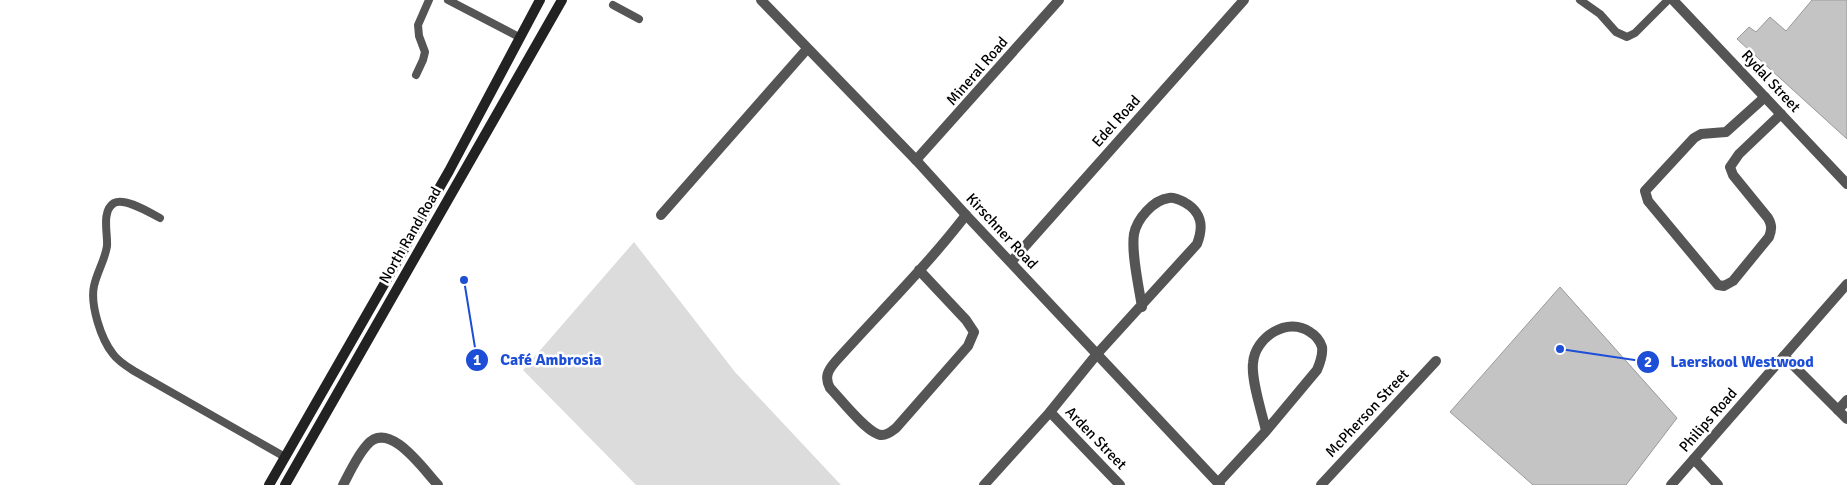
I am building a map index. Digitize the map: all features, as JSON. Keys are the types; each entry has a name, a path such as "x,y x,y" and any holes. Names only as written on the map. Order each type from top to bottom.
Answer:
{"main road":[{"name":"North Rand Road","path":"269,485 448,171 541,0"},
{"name":"North Rand Road","path":"285,485 562,0"}],"street":[{"name":"Kirschner Road","path":"761,0 916,160 966,216 1219,484"},
{"name":"Mineral Road","path":"916,160 936,140 1059,0"},
{"name":"Edel Road","path":"1011,262 1244,0"},
{"name":"Rydal Street","path":"1673,0 1847,184"},
{"path":"661,215 808,49"},
{"path":"1765,97 1726,132 1701,134 1694,138 1645,191 1648,201 1718,285 1724,286 1733,281 1769,237 1772,230 1772,224 1733,175 1730,166 1739,154 1781,114"},
{"name":"Arden Street","path":"984,485 1050,412 1097,354 1142,307 1197,244 1201,234 1201,224 1197,213 1189,205 1171,197 1158,201 1147,211 1138,223 1134,235 1142,307"},
{"path":"919,270 966,320 974,332 973,338 896,428 884,435 879,435 866,426 830,388 826,381 827,376 836,361 919,270 947,240 966,216"},
{"name":"Philips Road","path":"1671,485 1847,284"},
{"path":"1219,484 1266,431 1317,370 1322,348 1312,333 1305,329 1295,326 1285,326 1280,329 1264,340 1253,361 1253,373 1266,431"},
{"path":"1784,356 1847,419"},
{"name":"McPherson Street","path":"1321,485 1436,361"},
{"path":"1838,410 1847,400"},
{"name":"Arden Street","path":"1050,412 1120,485"},
{"path":"343,485 367,445 374,439 383,437 393,440 401,446 438,485"},
{"path":"1694,459 1718,485"}],"lane":[{"path":"416,75 425,52 419,36 418,25 429,0"},
{"path":"448,0 521,34"},
{"path":"1580,0 1600,14 1616,32 1626,37 1635,34 1668,0"},
{"path":"613,5 639,19"},
{"path":"160,218 128,203 114,203 110,208 106,220 106,254 97,277 93,296 96,313 106,344 114,355 134,371 285,457"}],"shaded area":[{"path":"634,242 735,372 841,485 636,485 523,370"}],"building":[{"path":"1812,0 1847,0 1847,139 1737,39 1749,27 1756,32 1770,17 1786,31"},
{"path":"1560,287 1677,418 1626,485 1533,485 1450,412"}],"place":[{"name":"Café Ambrosia","path":"464,280"},
{"name":"Laerskool Westwood","path":"1560,349"}]}
